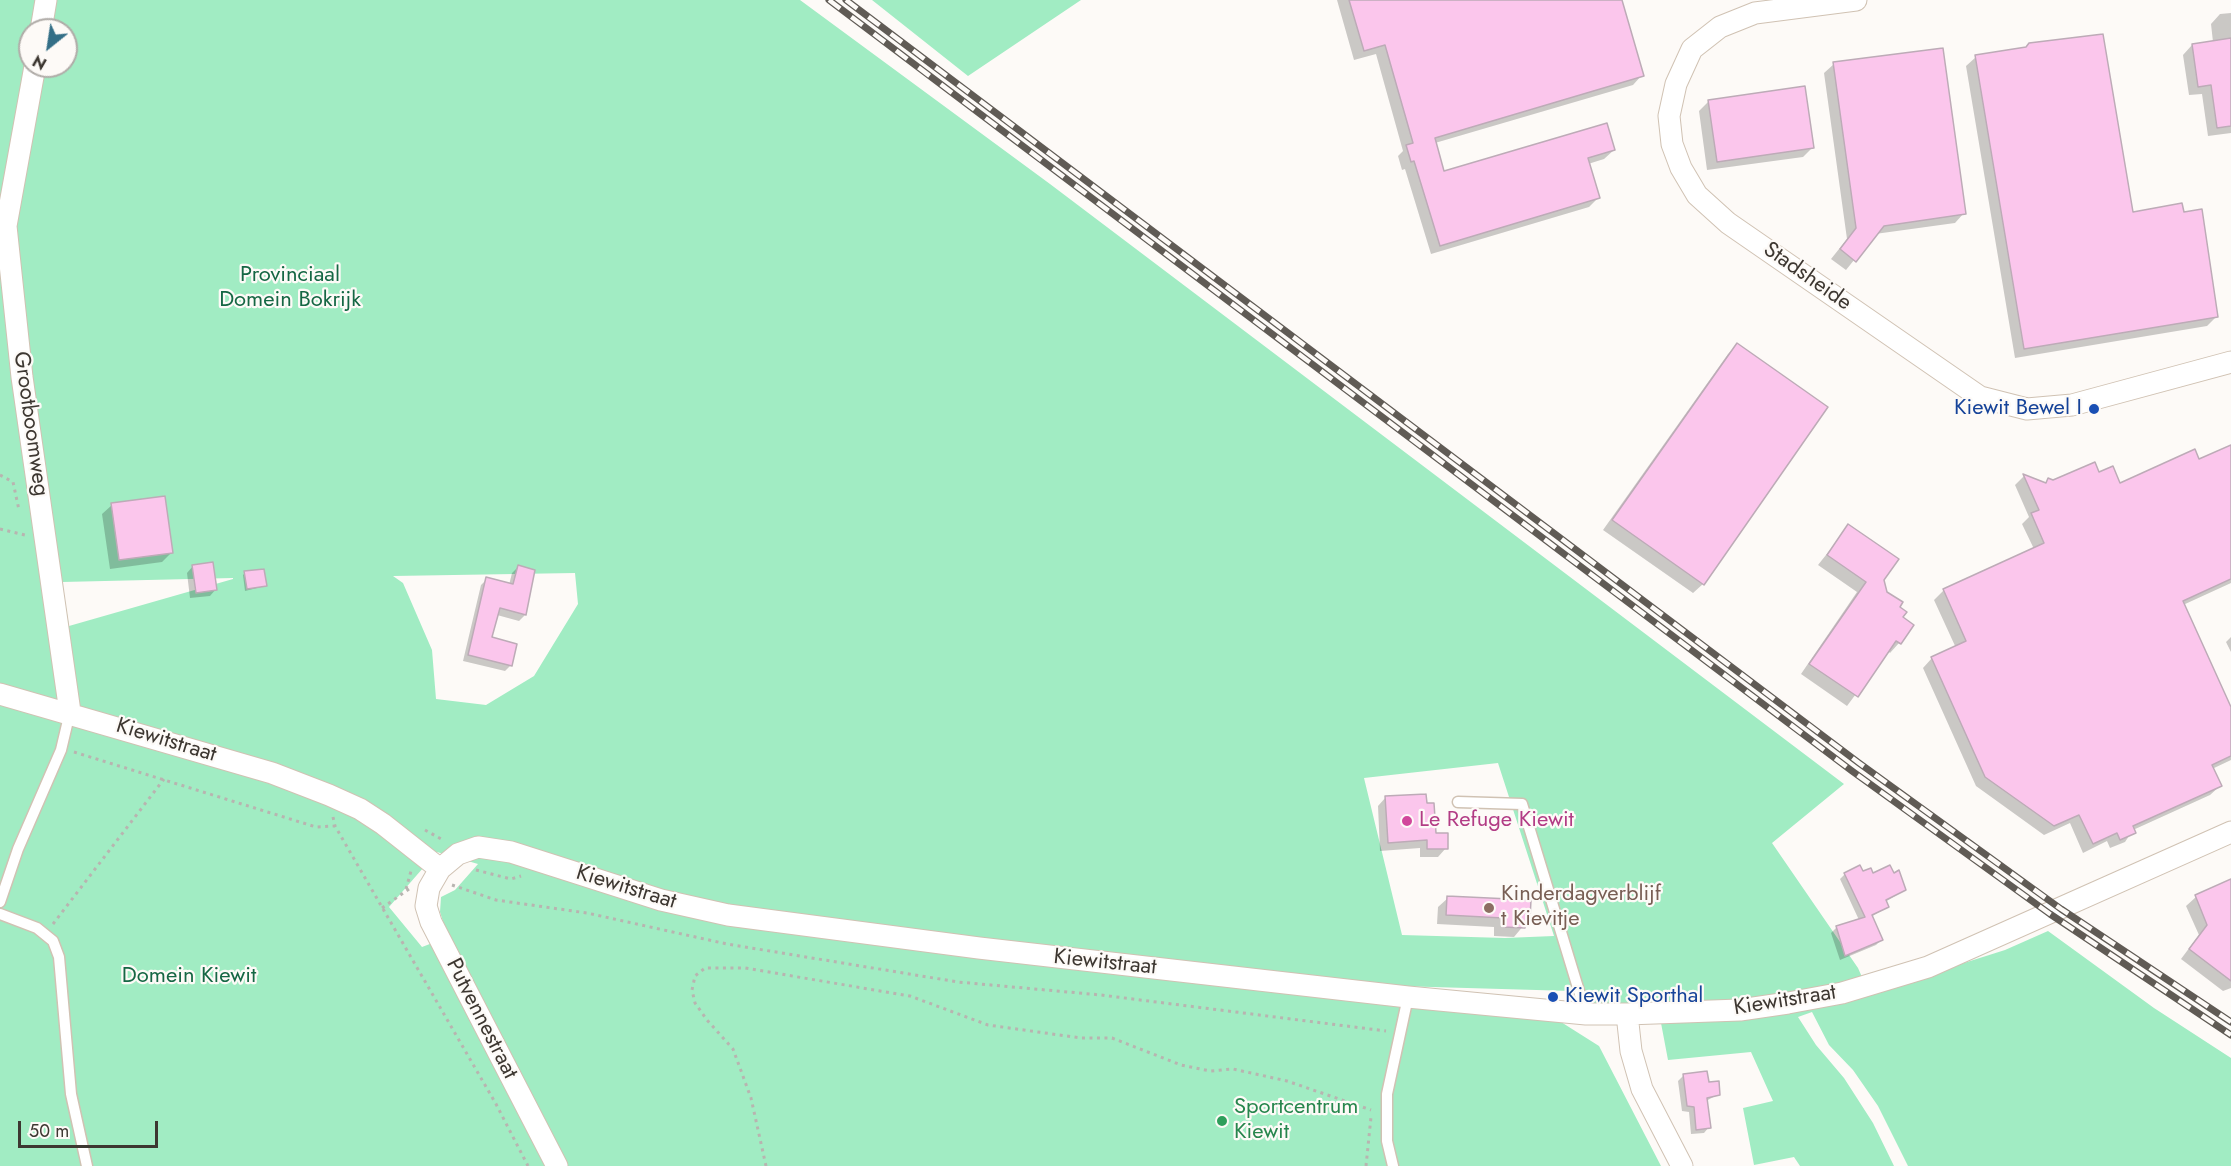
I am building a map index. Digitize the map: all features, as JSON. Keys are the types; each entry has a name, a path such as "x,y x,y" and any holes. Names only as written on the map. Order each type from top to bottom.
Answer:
{"street":[{"path":"43,18 46,0"},
{"name":"Stadsheide","path":"1856,0 1755,13 1720,27 1692,49 1676,84 1669,116 1672,144 1681,168 1697,195 1728,223 1980,397 2026,409 2072,405 2231,362"},
{"name":"Grootboomweg","path":"32,78 6,226 22,377 70,712"},
{"name":"Kiewitstraat","path":"0,693 272,773 329,795 360,809 383,824 450,880 458,854 478,848 493,848 661,900 728,915 979,948 1408,997 1586,1014 1740,1010 1842,993 1929,967 2231,832"},
{"name":"Putvennestraat","path":"450,880 429,888 426,906 431,922 557,1166"},
{"path":"1627,1014 1631,1052 1642,1089 1682,1166"}],"lane":[{"path":"0,902 18,849 61,750 70,712"},
{"path":"1458,802 1522,804 1586,1014"},
{"path":"0,914 37,928 53,941 59,957 71,1094 87,1166"},
{"path":"1393,1166 1387,1141 1387,1094 1408,997"}],"path":[{"path":"0,475 13,482 20,514"},
{"path":"0,529 25,535 23,524"},
{"path":"61,750 79,752 316,826 335,826"},
{"path":"45,935 165,778"},
{"path":"329,795 335,826 496,1104 528,1166"},
{"path":"471,869 518,879 529,858"},
{"path":"406,890 407,880 416,863"},
{"path":"450,880 496,900 587,913 727,944 946,980 1101,995 1400,1033"},
{"path":"382,908 406,890 413,888"},
{"path":"766,1166 751,1098 733,1049 706,1020 695,1003 692,990 694,976 705,968 745,968 910,996 988,1025 1081,1038 1112,1038 1181,1065 1210,1071 1233,1069 1287,1081 1371,1108 1366,1166"}],"green space":[{"path":"0,0 800,0 1050,184 1844,784 1772,843 1858,968 1869,993 2005,950 2048,931 2154,1008 2231,1058 2231,1166 1908,1166 1878,1106 1853,1070 1829,1045 1812,1012 1798,1017 1816,1045 1844,1078 1873,1123 1894,1166 1800,1166 1794,1157 1754,1165 1743,1108 1773,1101 1751,1052 1668,1060 1661,1023 1614,1018 1571,991 1155,979 1561,1022 1599,1046 1661,1166 0,1166","holes":["575,573 578,604 534,676 486,705 436,699 432,650 403,583 393,576","233,578 69,626 62,582","1498,763 1554,936 1505,938 1402,935 1364,778","437,852 478,864 455,890 441,897 440,912 448,937 422,947 389,907"]},
{"path":"872,0 1081,0 968,76"}],"building":[{"path":"1349,0 1622,0 1644,76 1435,138 1444,171 1607,123 1615,150 1588,158 1600,198 1440,246 1414,161 1411,162 1406,145 1413,143 1385,45 1364,51"},
{"path":"2103,34 2133,212 2182,203 2184,212 2202,209 2218,317 2024,349 1975,55 2026,47 2029,43"},
{"path":"2231,38 2231,126 2217,128 2211,85 2198,87 2192,44"},
{"path":"1943,48 1966,214 1884,226 1856,262 1840,249 1856,228 1833,62"},
{"path":"1805,86 1814,148 1717,162 1708,100"},
{"path":"1737,343 1828,407 1704,585 1612,520"},
{"path":"2231,445 2231,579 2183,601 2231,707 2231,756 2212,765 2222,786 2133,826 2136,833 2120,840 2117,833 2093,844 2079,815 2054,826 1985,777 1931,657 1966,641 1943,589 2044,543 2031,513 2039,510 2023,474 2046,483 2048,478 2053,480 2095,462 2099,472 2113,466 2120,483 2195,449 2199,459"},
{"path":"165,496 173,553 119,560 111,503"},
{"path":"1848,524 1899,559 1884,580 1887,592 1903,602 1900,607 1907,612 1903,617 1914,625 1901,644 1896,641 1858,697 1809,664 1866,582 1827,555"},
{"path":"213,562 217,590 196,593 192,565"},
{"path":"518,565 535,570 526,615 500,608 492,637 517,644 512,666 468,655 486,577 513,584"},
{"path":"264,569 267,586 247,589 244,571"},
{"name":"Le Refuge Kiewit","path":"1426,794 1427,803 1434,803 1436,833 1448,833 1448,849 1427,849 1427,840 1388,843 1385,796"},
{"path":"1860,865 1863,871 1871,868 1873,873 1890,865 1894,873 1899,870 1906,890 1886,900 1889,907 1872,915 1883,940 1845,956 1836,926 1865,917 1844,873"},
{"path":"2231,879 2231,981 2189,949 2207,925 2195,895"},
{"name":"Kinderdagverblijf t Kievitje","path":"1447,896 1531,900 1530,919 1526,919 1525,928 1503,927 1503,918 1446,915"},
{"path":"1707,1071 1709,1082 1719,1081 1720,1095 1707,1098 1711,1128 1696,1130 1694,1107 1687,1106 1683,1074"}],"railway":[{"path":"829,0 1852,771 2050,914 2231,1035"},
{"path":"846,0 1859,763 2061,909 2231,1022"}],"place":[{"name":"Kiewit Bewel I","path":"2094,409"},
{"name":"Le Refuge Kiewit","path":"1407,821"},
{"name":"Kinderdagverblijf t Kievitje","path":"1489,908"},
{"name":"Kiewit Sporthal","path":"1553,997"},
{"name":"Sportcentrum Kiewit","path":"1222,1121"}],"park label":[{"name":"Provinciaal Domein Bokrijk","path":"290,288"},
{"name":"Domein Kiewit","path":"189,977"}]}
